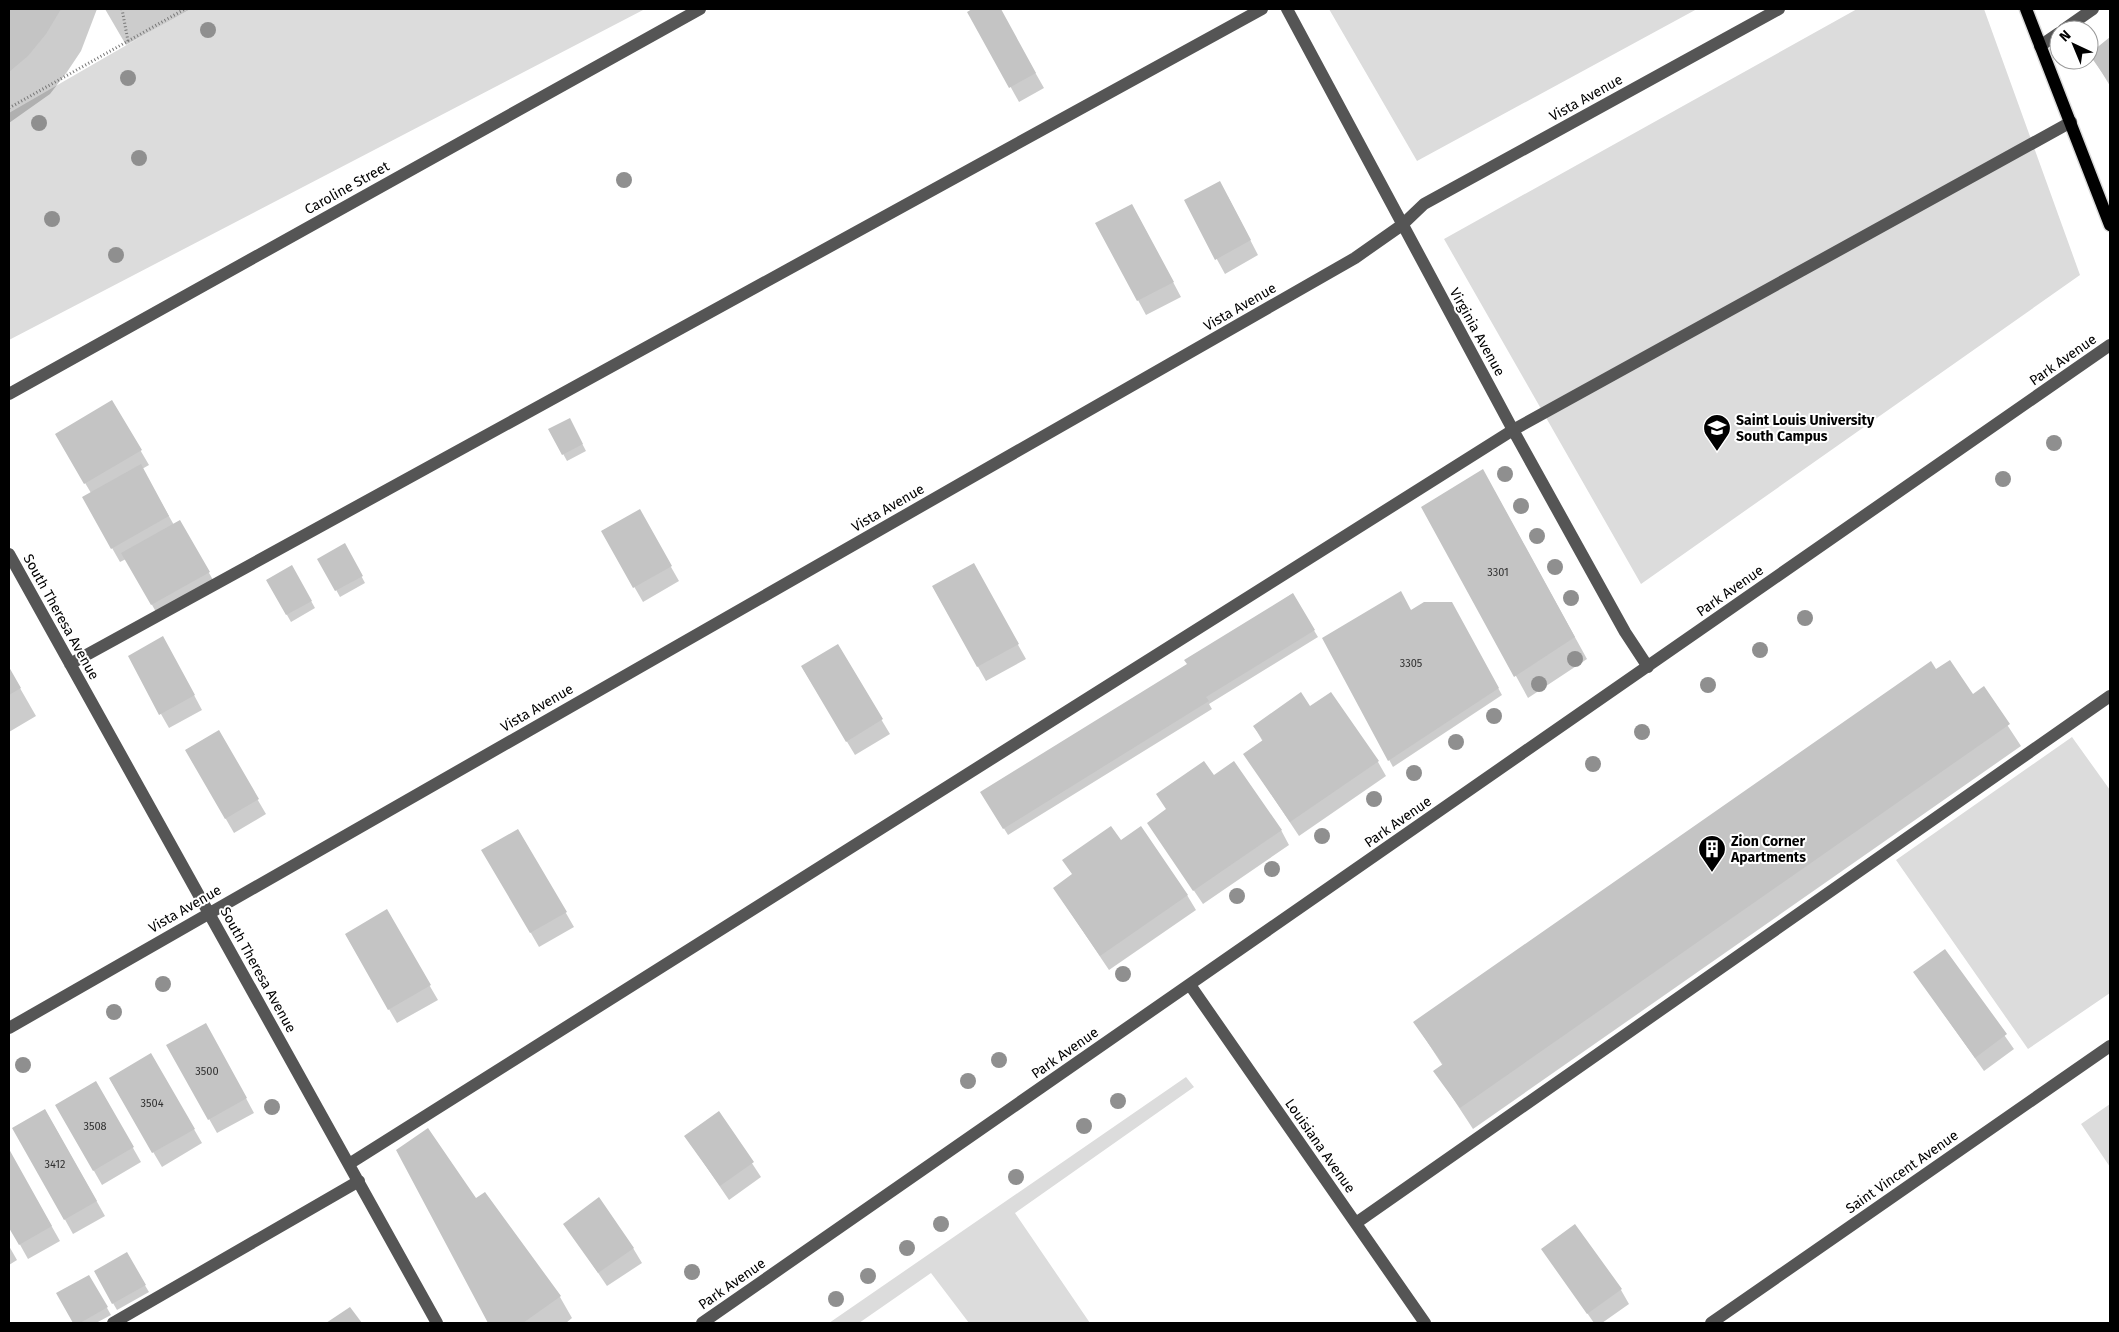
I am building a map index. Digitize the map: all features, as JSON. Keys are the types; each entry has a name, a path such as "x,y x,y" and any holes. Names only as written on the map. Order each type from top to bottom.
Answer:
{"main road":[{"path":"2026,9 2110,225"}],"street":[{"name":"Caroline Street","path":"9,394 700,9"},
{"path":"70,664 1262,9"},
{"name":"Virginia Avenue","path":"1287,9 1514,430 1625,632 1648,667"},
{"name":"Vista Avenue","path":"9,1028 1355,258 1402,224 1424,204 1779,9"},
{"path":"2077,20 2093,9"},
{"path":"2040,46 2049,39"},
{"path":"349,1164 1514,430 2071,122"},
{"name":"Park Avenue","path":"702,1323 2110,345"},
{"name":"South Theresa Avenue","path":"9,554 437,1323"},
{"path":"1356,1223 2110,696"},
{"name":"Louisiana Avenue","path":"1190,985 1425,1323"},
{"name":"Saint Vincent Avenue","path":"1711,1323 2110,1046"},
{"path":"113,1323 359,1182"}],"path":[{"path":"122,9 128,42"},
{"path":"9,108 185,9"}],"shaded area":[{"path":"189,9 645,9 9,340 9,113"},
{"path":"1329,9 1697,9 1417,161"},
{"name":"Saint Louis University South Campus","path":"1857,9 1984,9 2080,275 1641,584 1444,239"},
{"path":"2072,737 2110,790 2110,993 2028,1049 1896,860"},
{"path":"1186,1077 1194,1087 1015,1213 1090,1323 969,1323 931,1273 859,1323 829,1323"},
{"path":"2110,1104 2110,1167 2081,1124"}],"building":[{"path":"9,9 61,9 46,34 28,56 9,72"},
{"path":"972,9 1001,9 1036,73 1009,88 967,12"},
{"path":"2110,37 2110,84 2099,68 2099,46"},
{"path":"1220,181 1251,240 1215,260 1184,200"},
{"path":"1132,204 1174,282 1137,301 1095,223"},
{"path":"112,400 142,450 84,484 55,434"},
{"path":"570,418 583,444 562,455 548,429"},
{"path":"141,464 169,516 111,549 82,497"},
{"path":"1483,469 1575,637 1514,677 1421,507"},
{"path":"640,509 672,566 633,588 601,531"},
{"path":"180,520 210,572 151,605 121,553"},
{"path":"345,543 363,576 335,591 317,559"},
{"path":"974,563 1019,644 977,667 932,586"},
{"path":"292,565 312,601 286,615 266,580"},
{"path":"1401,591 1411,610 1424,602 1452,602 1499,688 1388,761 1322,638"},
{"path":"1293,593 1315,630 1206,697 1209,701 1003,829 980,792 1187,664 1184,660"},
{"path":"163,636 195,695 159,715 128,656"},
{"path":"838,644 883,719 846,742 801,666"},
{"name":"Zion Corner Apartments","path":"1950,660 1973,694 1984,686 2010,724 1460,1108 1433,1071 1443,1064 1413,1022 1931,661 1936,669"},
{"path":"9,667 21,688 9,695"},
{"path":"1301,692 1310,706 1331,692 1379,761 1290,822 1243,754 1263,740 1253,726"},
{"path":"219,730 259,799 225,819 185,750"},
{"path":"1204,761 1214,775 1234,761 1282,830 1193,891 1147,823 1166,809 1156,794"},
{"path":"1111,826 1121,840 1141,826 1188,895 1100,956 1053,888 1072,874 1062,860"},
{"path":"518,829 567,912 530,933 481,850"},
{"path":"387,909 431,985 388,1010 345,934"},
{"path":"1945,949 2007,1034 1975,1058 1913,972"},
{"path":"206,1023 247,1098 208,1120 166,1045"},
{"path":"151,1053 195,1129 152,1153 109,1078"},
{"path":"96,1081 134,1147 93,1171 55,1105"},
{"path":"45,1109 97,1201 64,1220 12,1128"},
{"path":"719,1111 754,1162 720,1186 684,1136"},
{"path":"428,1128 476,1198 485,1192 561,1296 523,1323 488,1323 396,1150"},
{"path":"9,1149 52,1226 19,1245 9,1228"},
{"path":"599,1197 634,1248 598,1273 563,1224"},
{"path":"1575,1224 1622,1289 1587,1314 1541,1249"},
{"path":"127,1252 146,1285 112,1304 94,1271"},
{"path":"89,1275 108,1307 80,1323 73,1323 56,1293"},
{"path":"350,1307 362,1323 326,1323"}],"place":[{"name":"Saint Louis University South Campus","path":"1717,452"},
{"name":"Zion Corner Apartments","path":"1712,873"}]}
